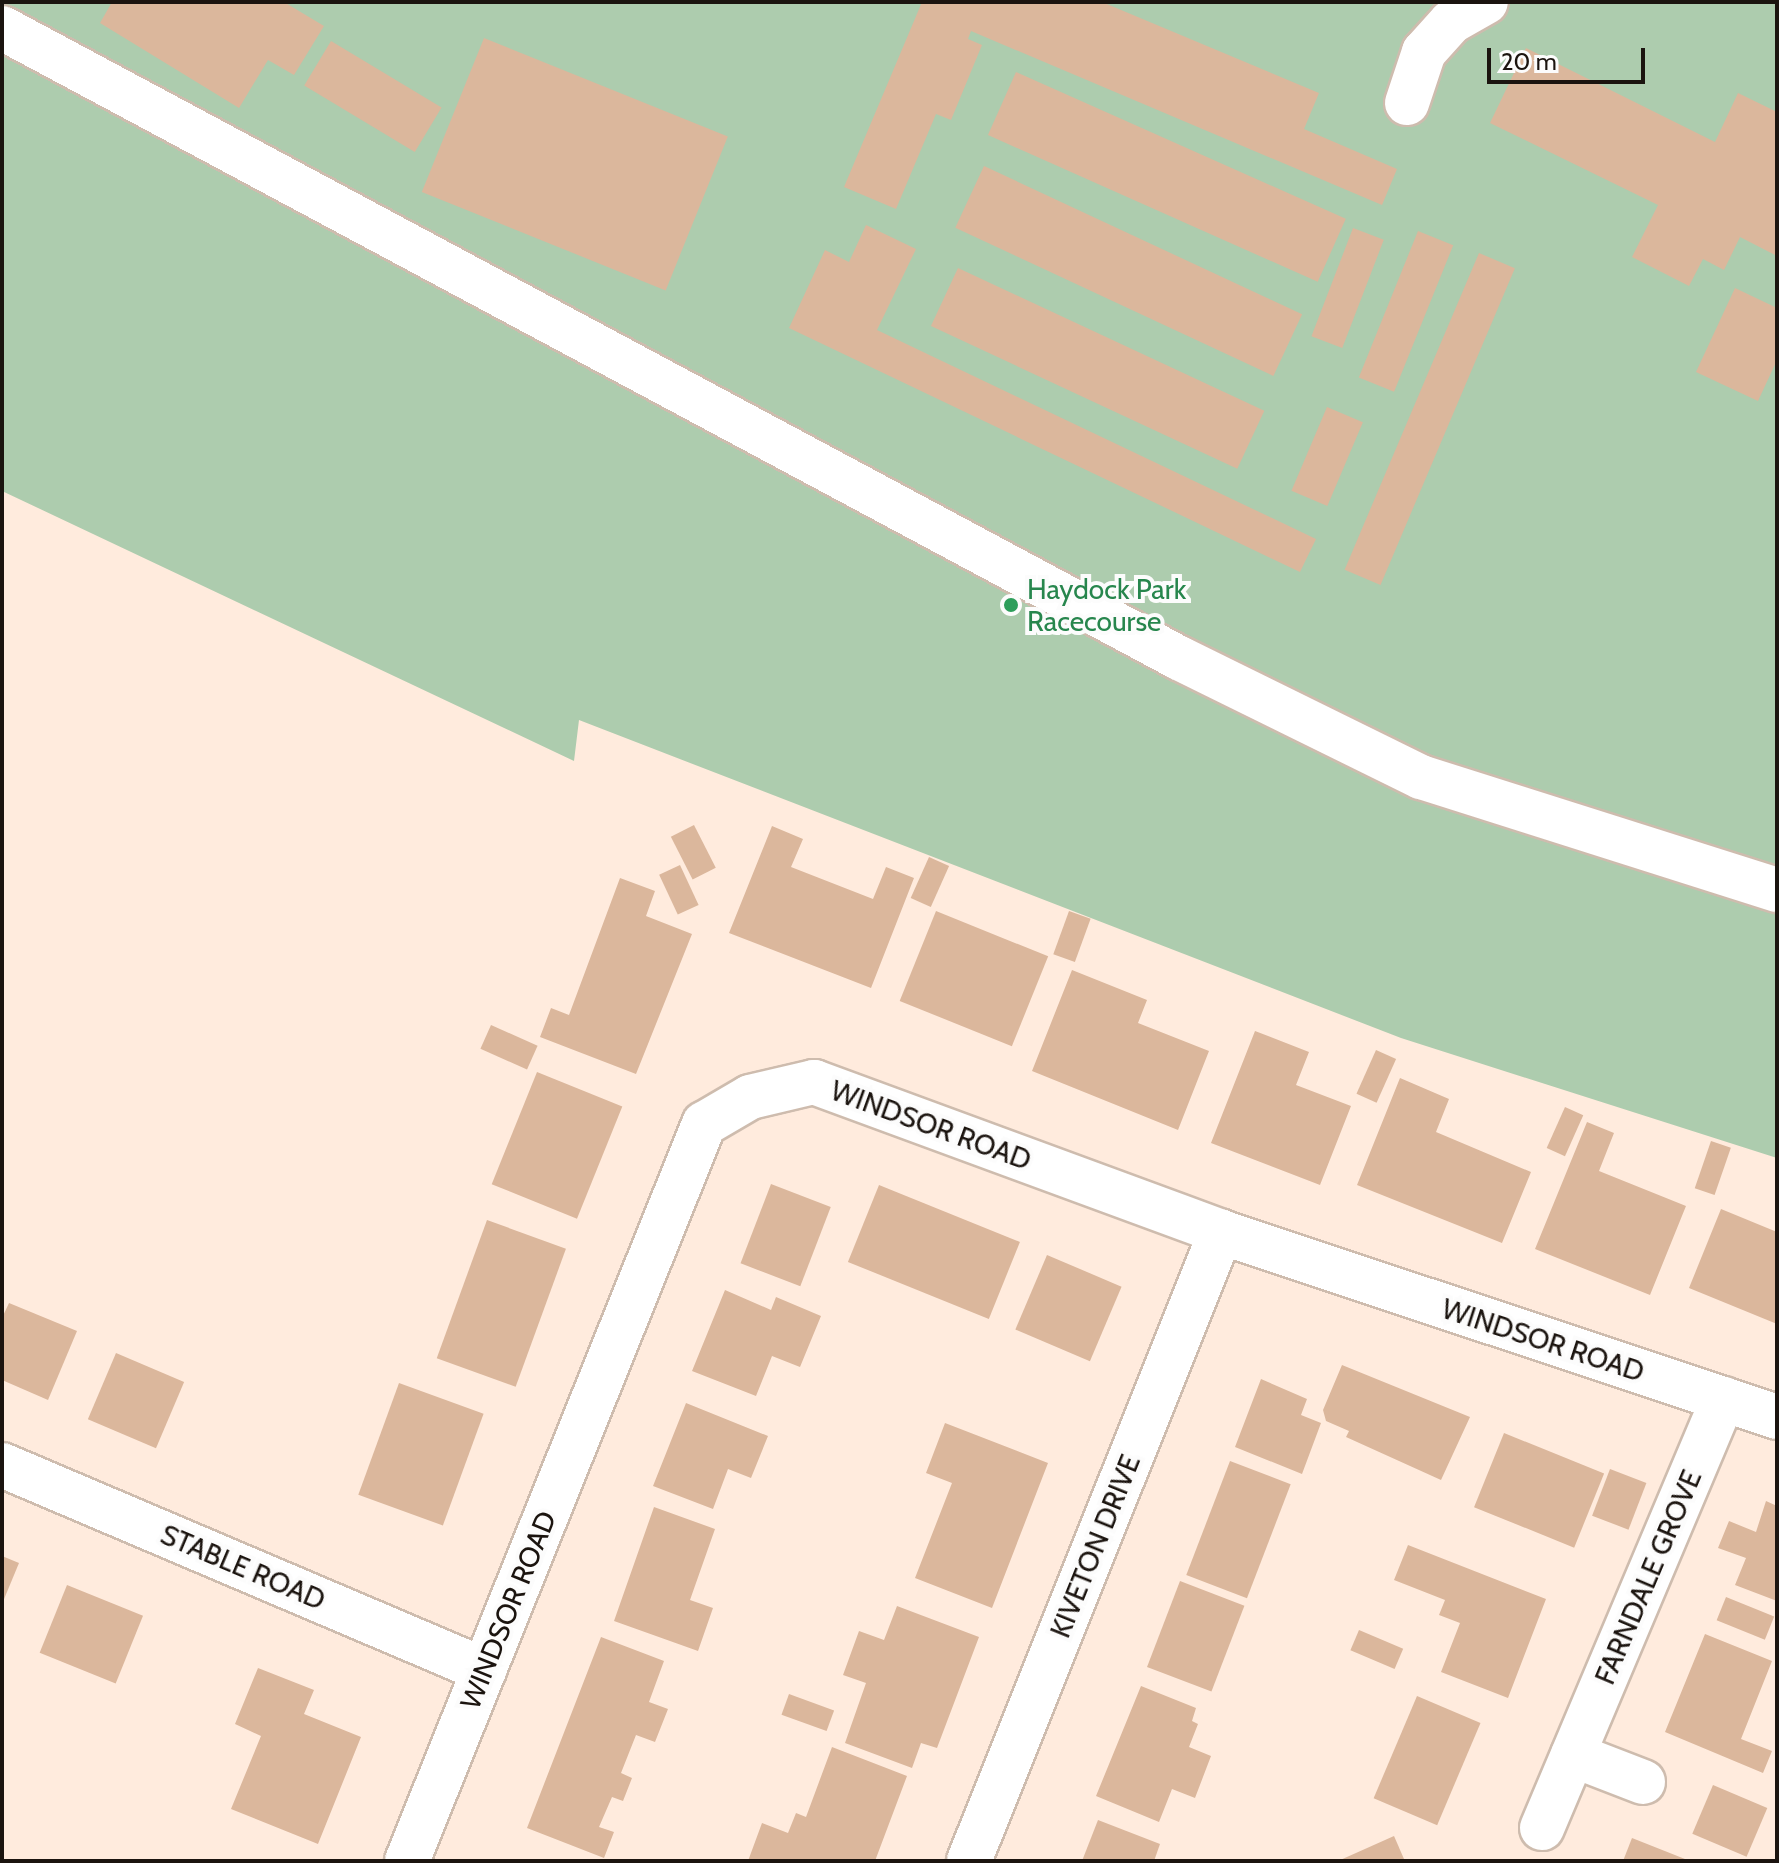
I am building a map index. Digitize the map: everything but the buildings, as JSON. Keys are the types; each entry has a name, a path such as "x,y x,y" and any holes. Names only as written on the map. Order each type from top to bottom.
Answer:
{"street":[{"path":"1407,103 1424,52 1463,9"},
{"path":"2,28 1179,658 1407,770 1777,890"},
{"name":"WINDSOR ROAD","path":"407,1861 704,1124 750,1097 814,1082 1221,1232 1777,1417"},
{"name":"KIVETON DRIVE","path":"969,1861 1221,1232"},
{"name":"FARNDALE GROVE","path":"1542,1828 1723,1399"},
{"name":"STABLE ROAD","path":"2,1465 484,1670"},
{"path":"1573,1755 1643,1782"}],"green space":[{"name":"Haydock Park Racecourse","path":"2,2 1777,2 1777,1158 1401,1038 579,720 574,761 2,491"}],"place":[{"name":"Haydock Park Racecourse","path":"1011,605"}]}
